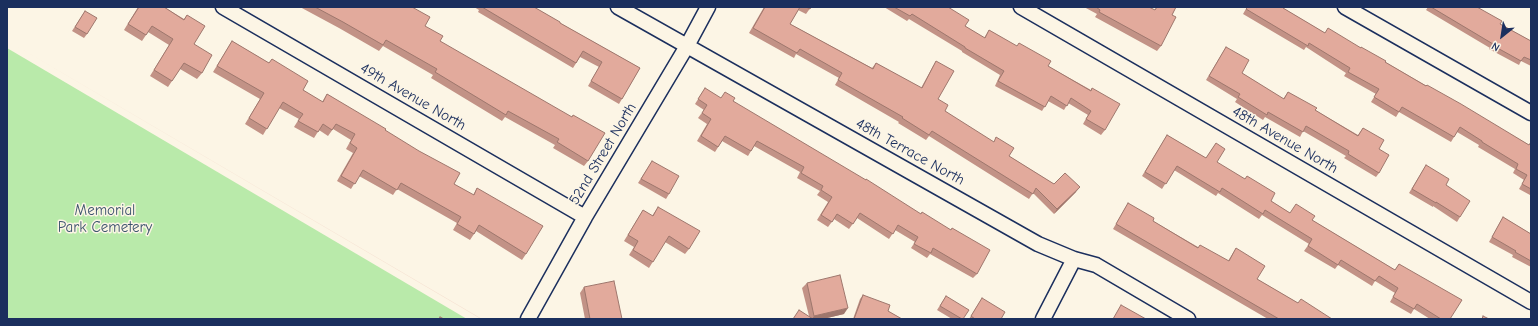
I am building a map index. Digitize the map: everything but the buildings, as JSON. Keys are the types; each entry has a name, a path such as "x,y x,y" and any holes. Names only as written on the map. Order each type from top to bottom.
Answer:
{"street":[{"name":"49th Avenue North","path":"223,7 585,217"},
{"name":"48th Terrace North","path":"618,7 1038,244 1074,259 1096,265 1188,319"},
{"name":"52nd Street North","path":"528,319 585,217 687,46 708,7"},
{"name":"48th Avenue North","path":"1021,7 1531,302"},
{"path":"1345,7 1531,113"},
{"path":"1043,319 1074,259"}],"shaded area":[{"path":"8,41 482,319 481,319"}],"green space":[{"name":"Memorial Park Cemetery","path":"7,48 467,319 7,319"}]}
